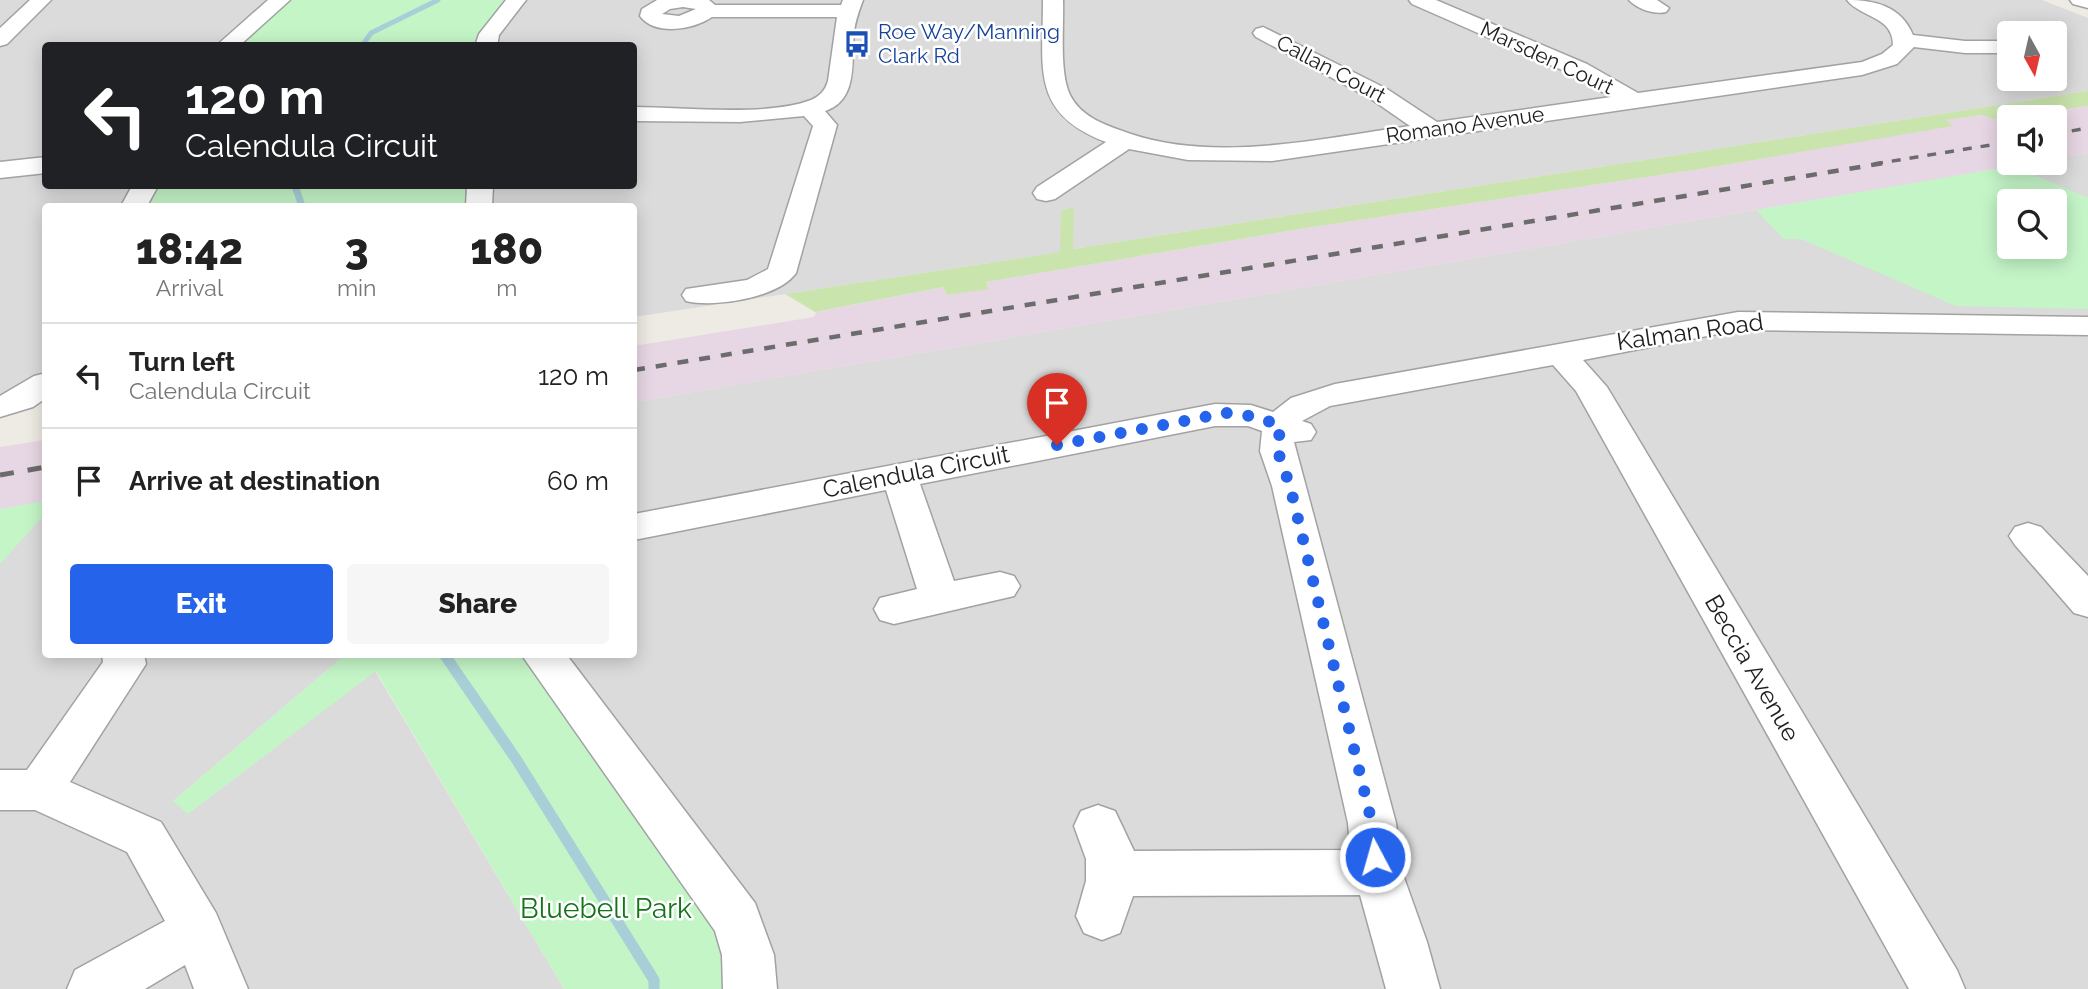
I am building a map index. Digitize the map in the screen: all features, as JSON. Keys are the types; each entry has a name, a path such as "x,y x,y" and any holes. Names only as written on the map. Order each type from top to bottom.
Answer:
{"street":[{"path":"0,40 41,0"},
{"path":"231,42 280,0"},
{"path":"486,42 489,34 516,0"},
{"name":"Romano Avenue","path":"1053,0 1059,97 1065,106 1084,122 1126,140 1166,150 1233,155 1272,153 1871,66 1894,57 1904,46 1905,40"},
{"name":"Marsden Court","path":"1419,0 1579,69 1635,101"},
{"path":"1639,0 1660,8"},
{"path":"1857,0 1888,17 1902,31 1905,40 1965,47 1997,47"},
{"path":"2080,0 2088,2"},
{"path":"637,114 772,114 810,109 827,101 838,86 843,34 851,6 707,11"},
{"name":"Callan Court","path":"1263,33 1392,101 1433,130"},
{"path":"697,295 758,286 769,283 781,273 825,125 810,109"},
{"path":"1046,193 1126,140"},
{"path":"0,170 42,166"},
{"name":"Kalman Road","path":"1290,429 1320,413 1380,388 1559,352 1738,321 2088,327"},
{"name":"Beccia Avenue","path":"1559,352 1590,387 1938,989"},
{"path":"0,407 21,400 42,386"},
{"name":"Calendula Circuit","path":"637,526 1226,413 1251,416 1290,429"},
{"path":"1290,429 1290,486 1372,823 1377,872 1401,942 1413,989"},
{"path":"899,476 940,599"},
{"path":"2028,536 2088,603"},
{"path":"894,609 1000,586"},
{"path":"123,658 124,664 20,790 144,837 198,930 221,989"},
{"path":"545,658 737,920 748,955 750,989"},
{"path":"1098,826 1110,850 1108,895 1377,872"},
{"path":"94,989 198,930"}],"shaded area":[{"path":"0,0 287,0 241,42 42,42 42,189 152,189 145,203 42,203 42,395 0,415"},
{"path":"510,0 2042,0 2088,18 2088,91 1073,249 1073,208 1061,212 1061,252 637,317 637,203 471,203 472,189 637,189 637,42 480,42"},
{"path":"2088,106 2088,153 2067,156 2067,109"},
{"path":"1984,115 1997,119 1997,168 637,401 637,346 814,317 816,312 943,287 947,295 989,288 986,282 1306,228 1700,169 1952,125 1944,120"},
{"path":"2088,153 2088,989 731,989 526,658 637,658 637,401 1997,168 1997,175 2067,175 2067,156"},
{"path":"42,440 42,502 0,509 0,447"},
{"path":"42,502 42,658 341,658 173,801 189,813 375,671 564,989 0,989 0,509"}],"green space":[{"path":"287,0 510,0 480,42 242,42"},
{"path":"2088,91 2088,106 2067,109 2067,105 1998,105"},
{"path":"1997,105 1997,118 1983,115 1946,120 1953,126 1700,169 1306,228 986,282 989,289 947,295 943,287 815,312 785,294 1060,252 1061,211 1074,207 1073,249"},
{"path":"1997,169 1997,175 2034,175 2067,189 1997,189 1997,259 2067,259 2067,189 2088,198 2088,309 1956,306 1801,239 1784,239 1756,210"},
{"path":"152,189 472,189 471,203 145,203"},
{"path":"42,502 42,517 0,564 0,509"},
{"name":"Bluebell Park","path":"341,658 526,658 730,951 731,989 564,989 376,671 188,814 173,801"}],"waterway":[{"path":"365,42 371,33 438,0"},
{"path":"296,189 301,203"},
{"path":"447,658 516,759 654,980 654,989"}],"railway":[{"path":"2067,132 2088,128"},
{"path":"1874,164 1997,144"},
{"path":"637,370 1884,163"},
{"path":"0,475 42,468"}],"place":[{"name":"Roe Way/Manning Clark Rd","path":"857,44"}],"route":[{"path":"1057,445 1226,413 1251,416 1280,425 1277,437 1278,452 1290,486 1372,823 1375,857"}]}
